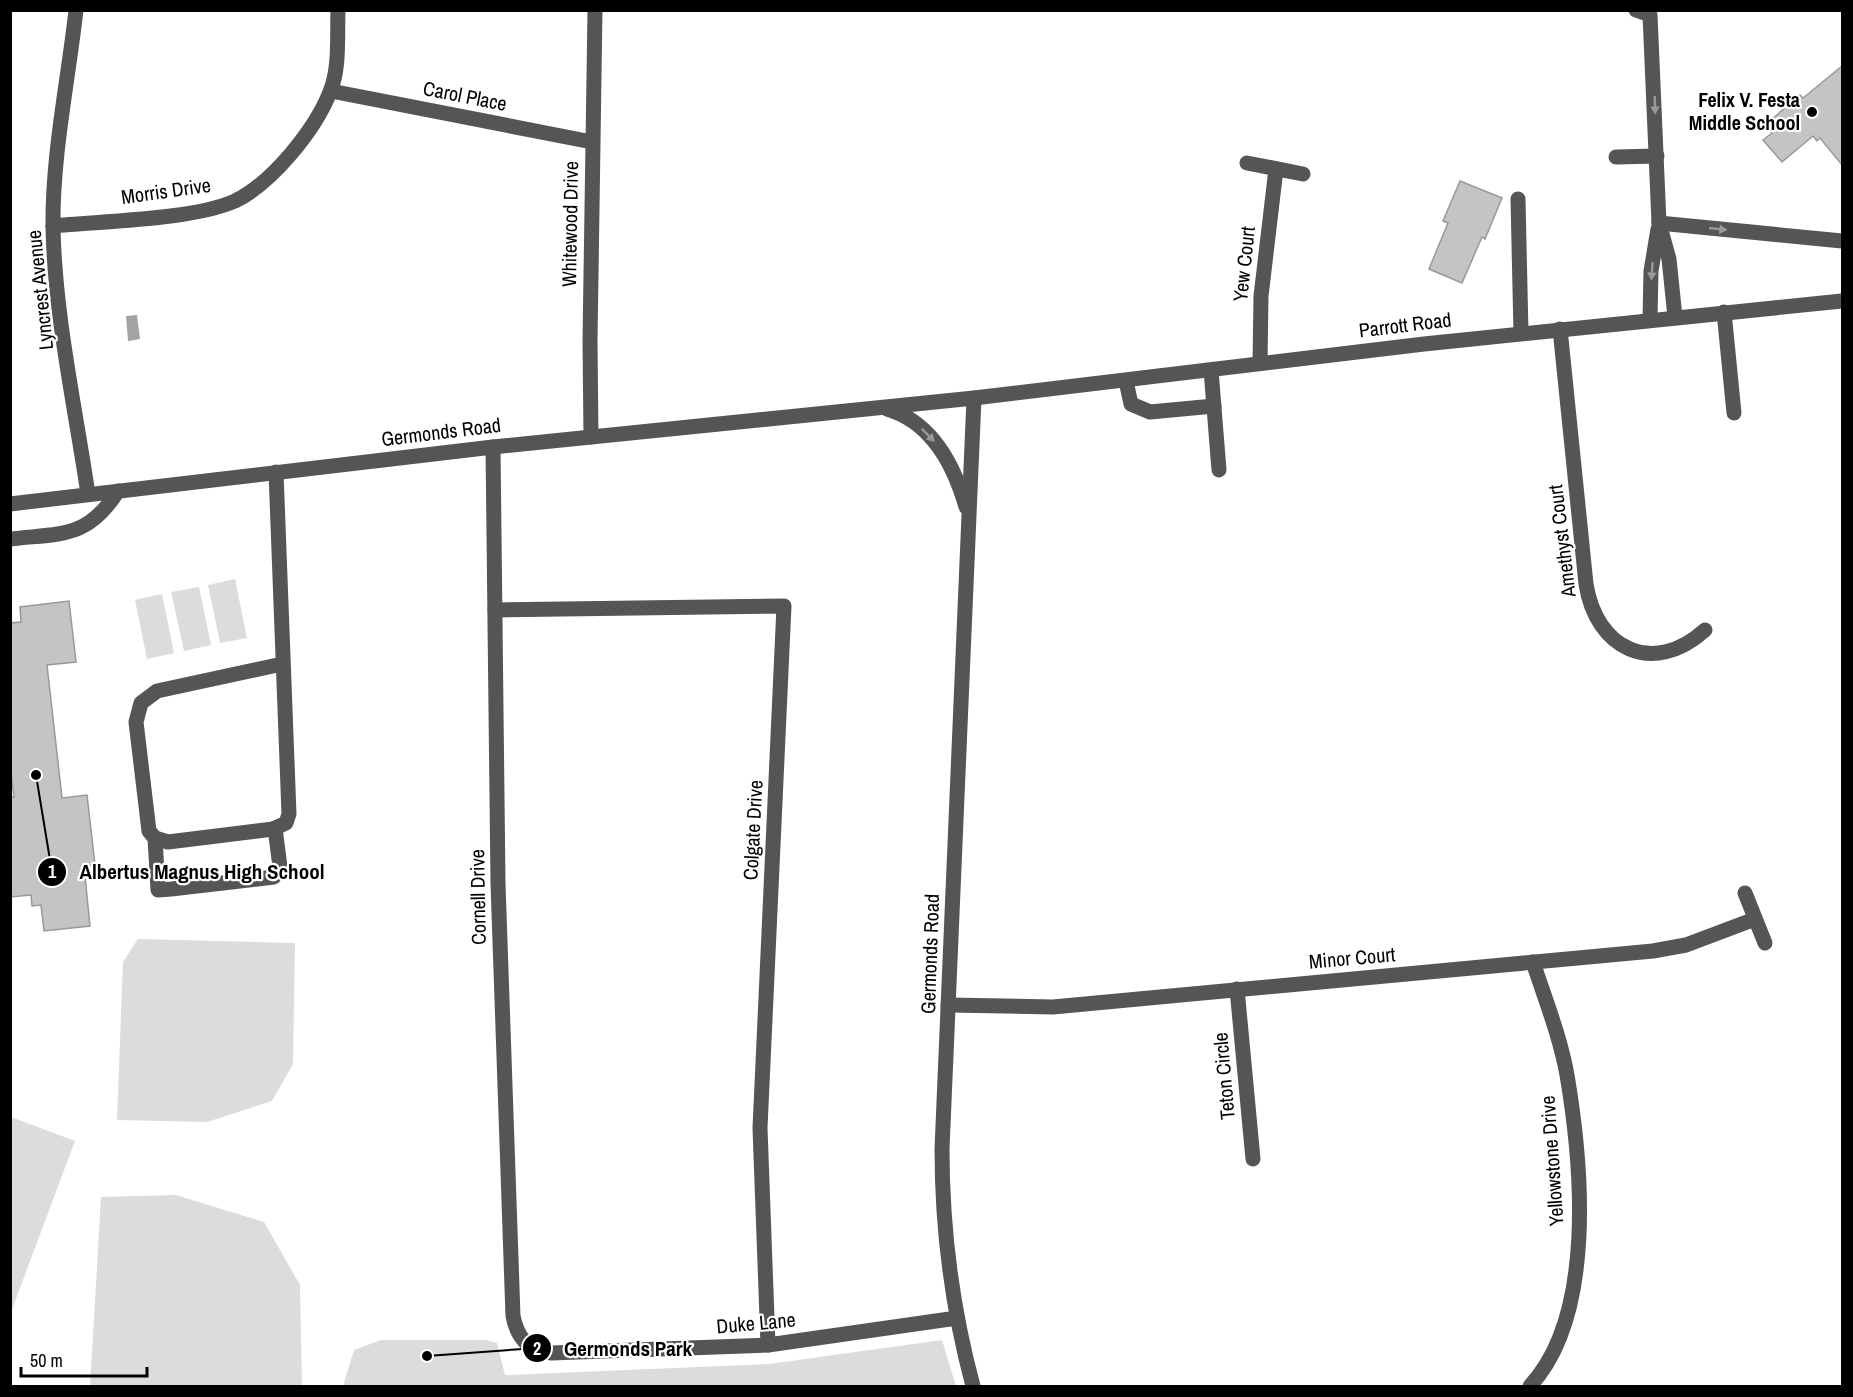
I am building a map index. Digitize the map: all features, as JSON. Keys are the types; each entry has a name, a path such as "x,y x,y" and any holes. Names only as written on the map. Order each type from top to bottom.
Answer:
{"street":[{"name":"Lyncrest Avenue","path":"76,10 56,175 53,226 56,274 88,494"},
{"name":"Morris Drive","path":"53,226 195,212 235,201 268,177 295,149 331,92 336,58 338,10"},
{"name":"Whitewood Drive","path":"591,437 592,142 596,10"},
{"path":"1636,10 1650,15 1653,55 1659,223 1651,271 1650,319"},
{"name":"Carol Place","path":"331,92 592,142"},
{"path":"1616,157 1657,156"},
{"path":"1247,163 1304,174"},
{"name":"Yew Court","path":"1260,363 1261,296 1276,169"},
{"path":"1518,199 1521,333"},
{"path":"1659,223 1842,241"},
{"path":"1659,223 1668,259 1675,317"},
{"name":"Parrott Road","path":"974,398 1521,333 1842,301"},
{"path":"1724,312 1734,413"},
{"name":"Amethyst Court","path":"1560,329 1586,584 1594,614 1605,630 1622,644 1653,655 1662,655 1683,648 1705,630"},
{"path":"1211,370 1219,470"},
{"path":"1126,381 1131,404 1150,412 1215,406"},
{"name":"Germonds Road","path":"10,504 493,447 974,398 942,1170 947,1251 957,1318 973,1386"},
{"name":"Germonds Road","path":"878,408 908,418 938,446 956,476 970,521"},
{"name":"Cornell Drive","path":"493,447 498,884 513,1316 517,1330 525,1343"},
{"path":"276,472 289,814 286,823 275,828 168,842 155,838 149,831 136,722 141,703 158,691 282,664"},
{"path":"10,539 78,530 104,511 118,491"},
{"name":"Colgate Drive","path":"495,610 784,606 760,1128 768,1345"},
{"path":"155,838 158,890 171,890 274,877 280,867 275,828"},
{"path":"1745,893 1765,944"},
{"name":"Minor Court","path":"948,1005 1053,1006 1675,947 1755,919"},
{"name":"Yellowstone Drive","path":"1530,1386 1538,1378 1562,1332 1576,1278 1579,1231 1579,1189 1567,1074 1556,1031 1533,962"},
{"name":"Teton Circle","path":"1237,989 1253,1159"},
{"name":"Duke Lane","path":"525,1343 536,1350 551,1353 768,1345 957,1318"}],"shaded area":[{"path":"137,315 140,339 128,341 126,316"},
{"path":"235,579 247,638 220,643 208,585"},
{"path":"199,587 211,645 184,651 171,592"},
{"path":"162,594 174,653 147,659 135,600"},
{"path":"138,939 295,943 293,1064 272,1101 207,1122 117,1120 123,962"},
{"path":"10,1117 75,1141 11,1312"},
{"path":"176,1195 264,1222 300,1285 302,1386 90,1386 101,1197"},
{"path":"381,1340 486,1340 497,1343 505,1375 769,1364 942,1340 956,1386 343,1386 354,1350"}],"building":[{"name":"Felix V. Festa Middle School","path":"1842,66 1842,165 1820,138 1817,141 1813,136 1782,162 1763,140 1772,133 1765,125 1800,95 1803,98"},
{"path":"1460,181 1502,198 1485,239 1482,237 1462,283 1429,269 1448,223 1443,221"},
{"path":"69,601 76,662 47,665 62,798 87,795 95,865 84,866 90,926 44,931 41,905 32,906 31,895 10,897 10,797 14,797 10,766 10,623 21,622 20,607"}],"place":[{"name":"Felix V. Festa Middle School","path":"1812,112"},
{"name":"Albertus Magnus High School","path":"36,775"},
{"name":"Germonds Park","path":"427,1356"}]}
